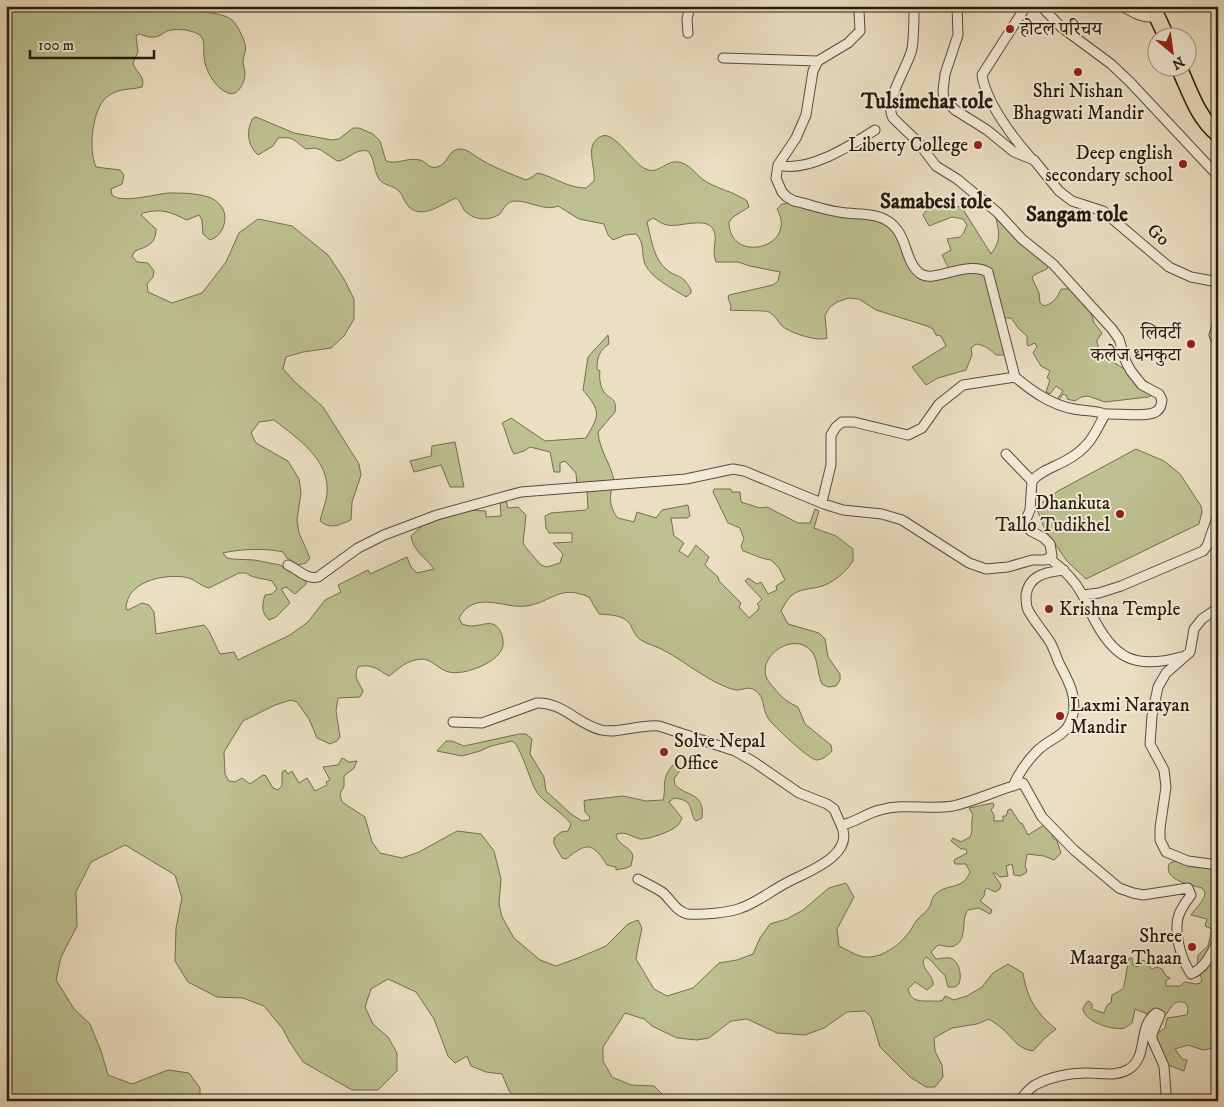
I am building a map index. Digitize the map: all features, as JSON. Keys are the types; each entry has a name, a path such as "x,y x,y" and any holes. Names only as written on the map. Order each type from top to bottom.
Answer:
{"main road":[{"path":"1155,12 1162,28"},
{"path":"1184,78 1201,115 1218,134"}],"street":[{"path":"688,32 687,20 690,6"},
{"path":"857,6 859,10 860,31 848,43 818,61 813,71 806,115 796,138 778,165 776,178 782,192 794,201 839,212 880,216 898,230 915,267 922,275 931,276 975,267 988,272 1015,377 1032,391 1055,403 1073,409 1096,411 1105,414 1144,415 1156,413 1161,407 1162,400 1159,394 1142,385 1126,362 1119,339 1112,329 1053,264 958,179 936,166 918,142 897,124 890,114 891,104 912,49 914,6"},
{"name":"Go","path":"958,6 958,35 944,74 943,91 944,98 955,110 987,130 1014,152 1034,160 1059,191 1072,201 1103,210 1169,266 1191,277 1218,282"},
{"path":"1026,6 982,76 984,87 993,104 1018,143 1034,160"},
{"path":"1041,6 1061,27 1111,64 1130,82 1218,176"},
{"path":"1122,6 1140,16 1148,18 1155,12"},
{"path":"723,58 818,61"},
{"path":"778,165 786,167 824,158 875,130"},
{"path":"1218,322 1214,335 1218,344"},
{"path":"822,502 831,465 831,435 842,422 854,422 908,435 922,428 939,404 964,386 976,382 1015,377"},
{"path":"288,565 305,576 311,578 318,577 358,548 384,535 437,515 521,492 686,478 733,470 744,471 843,510 882,514 902,520 969,563 986,568 1008,567 1032,560 1047,559 1052,556 1050,544 1044,538 1031,532 1026,526 1025,522 1030,510 1032,481 1041,473 1073,456 1092,440 1105,414"},
{"path":"1006,454 1032,481"},
{"path":"1083,595 1099,594 1113,589 1203,551 1207,546 1218,515"},
{"path":"1047,559 1064,570 1072,578 1083,595 1104,638 1112,648 1132,661 1140,663 1186,656"},
{"path":"1013,786 1018,774 1038,750 1058,738 1068,728 1073,712 1074,696 1071,685 1050,643 1028,610 1026,599 1033,579 1046,573 1064,570"},
{"path":"1218,608 1202,619 1194,629 1190,652 1166,673 1158,687 1152,716 1150,744 1164,770 1166,787 1160,840 1166,852 1188,861 1218,865"},
{"path":"453,722 482,723 537,703 545,703 556,706 600,730 609,731 648,725 659,726 735,751 799,793 827,804 834,809 845,833 845,841 823,866 788,882 740,909 687,914 680,911 663,893 638,879"},
{"path":"841,826 850,824 866,814 881,809 909,806 953,806 1023,783 1042,817 1074,850 1119,888 1144,895 1188,888 1191,895 1180,912 1178,933 1179,949 1185,965 1191,974 1199,970 1210,956 1218,941"},
{"path":"1019,1101 1034,1085 1061,1076 1086,1073 1113,1074 1128,1070 1140,1057 1148,1022 1156,1013 1160,1015 1154,1027 1152,1039 1164,1066 1166,1093 1163,1101"}],"green space":[{"path":"6,6 183,6 196,11 223,15 233,21 240,32 245,47 243,62 245,77 242,85 235,93 223,91 209,73 205,62 202,37 187,30 172,30 155,37 139,34 136,36 138,52 133,63 142,77 142,87 112,93 98,109 92,140 96,167 120,170 124,175 122,184 111,189 112,195 117,198 131,199 169,193 196,194 216,201 225,214 222,230 215,238 210,240 203,234 202,220 199,215 187,220 166,212 143,213 141,215 156,229 155,238 144,248 135,251 132,256 137,262 148,263 154,271 153,277 147,284 148,292 172,303 202,293 226,262 239,233 258,219 292,226 328,255 344,279 354,299 354,319 344,336 331,348 303,352 286,357 283,369 323,407 359,464 361,475 352,502 351,520 331,526 320,521 327,494 327,482 318,460 311,451 274,420 259,422 251,433 256,443 288,461 299,479 301,493 297,520 299,533 310,558 306,563 298,565 287,558 283,552 253,550 223,553 227,558 254,560 280,565 288,571 298,573 306,580 306,584 295,594 286,587 281,589 290,603 276,617 269,620 263,611 263,605 265,595 272,594 277,589 272,581 246,573 239,573 209,588 191,579 175,576 147,582 132,592 126,609 128,610 142,603 149,605 154,612 156,634 204,625 220,654 234,652 238,660 290,635 308,622 325,600 341,592 338,585 368,570 370,574 407,557 411,567 417,573 434,569 417,550 412,541 411,536 424,524 471,510 486,511 486,517 501,516 500,503 506,501 508,508 518,507 526,515 523,543 527,549 541,565 547,567 560,563 563,554 553,543 572,542 572,533 549,533 546,528 545,516 551,513 586,510 588,508 587,490 577,486 576,473 565,461 560,463 560,472 554,472 550,452 530,447 514,454 502,423 511,418 545,441 586,438 596,418 596,409 583,390 588,357 608,335 609,344 599,355 597,369 600,371 600,382 603,390 614,401 615,412 598,432 601,446 613,475 614,485 610,495 614,513 618,518 634,522 637,512 656,518 662,510 688,505 690,516 687,518 671,518 674,536 684,543 679,551 688,557 696,545 709,557 705,565 741,603 739,607 749,618 758,610 759,606 757,604 762,599 745,581 748,578 757,584 761,582 768,594 777,590 776,586 785,580 779,568 771,560 743,551 741,546 744,539 740,528 728,523 713,492 714,489 731,489 732,492 740,492 741,502 760,508 767,507 798,523 810,523 815,509 819,511 814,528 836,536 853,549 853,561 843,573 824,585 795,593 789,598 781,611 788,624 819,633 825,639 828,657 840,674 840,680 836,686 828,687 822,684 814,655 805,646 797,644 779,648 772,654 765,670 767,679 777,691 785,699 798,707 805,724 831,745 832,751 821,759 816,760 806,754 777,728 766,715 761,696 754,689 735,690 717,683 665,651 641,640 627,620 614,615 599,614 589,597 570,592 526,606 481,602 473,604 466,609 459,618 462,624 467,626 495,625 503,640 501,651 496,657 472,670 456,673 449,672 426,659 407,663 389,676 378,669 367,666 358,667 356,677 363,691 360,697 338,698 336,711 340,737 337,741 330,744 317,738 309,719 297,702 291,700 275,705 243,721 224,752 225,774 229,781 235,782 242,778 250,784 263,775 266,776 273,788 278,790 282,786 282,772 285,770 288,774 292,771 299,783 307,778 315,791 327,785 326,782 330,780 323,767 338,765 342,758 349,762 357,761 354,768 344,776 344,786 340,794 342,802 365,817 372,842 380,853 402,858 419,852 457,831 481,834 494,851 501,879 499,904 502,917 514,938 540,960 556,966 606,946 628,924 638,920 642,928 636,959 654,989 667,996 693,988 719,963 737,960 753,954 760,938 770,924 787,919 803,910 829,888 846,883 854,897 837,929 839,946 857,955 866,957 873,957 892,949 902,941 917,920 929,908 933,897 938,892 958,885 967,878 970,872 966,864 955,864 954,861 967,853 966,849 961,849 951,841 953,838 961,842 970,837 973,815 969,808 993,803 994,806 991,810 994,815 994,821 1003,821 1003,816 1006,816 1008,810 1011,809 1020,823 1022,823 1028,835 1044,825 1052,831 1053,838 1057,841 1061,853 1054,860 1044,856 1027,854 1025,867 1027,870 1026,873 1020,876 1014,875 1012,864 1006,866 1008,876 1000,877 993,873 1001,885 1000,889 995,892 987,888 980,901 992,910 991,913 979,908 968,910 959,943 952,947 938,945 931,952 936,959 950,958 956,962 960,973 959,984 955,987 948,987 945,975 926,957 923,964 932,978 933,985 927,990 915,982 908,989 909,993 916,1000 938,1001 943,1000 945,996 954,1000 967,996 982,987 993,973 1008,964 1023,973 1027,990 1038,1011 1056,1029 1033,1051 1021,1046 1002,1028 989,1019 977,1024 952,1028 934,1038 935,1051 942,1065 943,1077 935,1087 926,1087 910,1077 880,1047 871,1017 865,1011 847,1012 824,1028 805,1035 777,1033 747,1019 731,1021 709,1038 697,1040 677,1038 652,1026 644,1019 625,1013 603,1047 603,1061 612,1077 631,1085 654,1086 669,1101 520,1101 509,1091 502,1074 486,1072 471,1066 467,1056 455,1063 448,1056 434,1019 416,992 388,979 371,989 365,1007 373,1024 388,1037 397,1053 397,1071 378,1090 352,1090 303,1062 283,1029 264,1006 243,998 217,997 188,982 175,961 176,928 182,898 175,875 125,845 91,862 76,892 77,926 61,957 56,980 74,1009 90,1024 108,1075 132,1084 168,1070 189,1073 200,1088 200,1101 6,1101"},
{"path":"256,117 294,133 332,140 339,139 353,128 359,128 373,134 380,141 386,161 390,162 415,159 423,161 431,167 436,167 443,164 453,151 463,149 491,165 526,180 538,173 579,188 586,188 594,181 593,144 602,136 607,136 613,138 646,169 658,169 674,162 682,163 707,182 747,201 749,207 733,217 729,222 732,235 740,244 750,247 761,246 771,242 779,234 781,223 777,209 782,204 794,203 872,211 892,226 918,276 950,271 942,255 951,250 947,239 960,237 967,225 963,219 952,217 929,226 923,215 926,211 935,205 951,208 961,206 991,254 997,244 999,235 995,215 1049,265 1047,269 1034,275 1032,278 1039,293 1040,303 1044,306 1047,305 1055,300 1061,289 1071,289 1088,303 1094,323 1102,333 1097,340 1103,354 1153,386 1153,395 1105,402 1088,396 1081,397 1075,401 1067,399 1067,396 1063,394 1059,400 1057,399 1063,391 1056,386 1050,394 1046,392 1050,380 1047,378 1050,371 1041,366 1033,353 1037,347 1035,343 1028,346 1027,336 1011,318 1005,318 1000,323 1007,355 996,355 982,345 976,344 971,348 972,355 966,370 938,378 926,385 912,367 946,346 941,336 936,335 933,329 927,326 876,310 859,299 849,298 837,302 830,307 825,315 827,338 823,339 811,338 791,331 782,326 769,312 730,310 729,295 773,285 778,281 780,272 738,262 716,262 714,231 711,226 706,224 667,225 653,218 647,222 653,248 662,265 671,273 683,279 691,290 691,293 686,297 663,283 648,269 644,260 641,241 636,234 625,235 613,240 608,235 604,224 579,219 558,206 552,208 518,201 507,204 500,214 487,219 473,217 465,211 456,198 427,211 415,211 407,205 399,191 379,179 372,157 368,151 359,151 337,161 321,150 315,148 306,149 294,140 278,138 273,146 258,155 252,147 249,137 249,127 253,118"},
{"path":"455,442 464,487 450,487 441,465 414,472 410,461 431,456 432,446"},
{"name":"Dhankuta Tallo Tudikhel","path":"1136,449 1164,461 1180,474 1201,506 1202,512 1199,524 1086,579 1067,561 1045,530 1036,507 1058,491"},
{"path":"526,734 532,739 530,754 544,777 546,791 571,814 582,821 589,820 590,817 585,812 584,801 587,800 623,796 646,801 663,800 665,779 673,765 677,765 680,770 674,779 675,785 698,799 701,804 702,818 696,821 689,804 684,800 674,798 669,802 682,818 671,830 644,839 626,834 617,834 618,840 630,850 633,856 631,866 626,868 616,870 616,867 607,865 593,848 588,847 579,850 566,859 562,858 554,844 554,838 561,832 568,831 571,824 538,793 515,743 512,741 491,746 462,756 437,751 446,741 452,741 464,746"},
{"path":"1174,861 1196,867 1218,868 1218,1047 1203,1050 1188,1045 1175,1049 1182,1059 1187,1060 1184,1071 1168,1065 1156,1036 1165,1028 1167,1018 1187,1015 1188,1008 1186,1003 1175,1003 1163,1018 1135,1009 1132,1023 1120,1029 1094,1022 1085,1014 1083,1009 1089,1001 1092,1004 1092,1009 1104,1013 1107,1005 1111,1003 1112,995 1124,986 1129,958 1132,958 1133,965 1138,967 1140,960 1145,961 1152,969 1157,967 1162,969 1166,976 1170,978 1166,981 1166,986 1180,986 1185,982 1196,984 1202,980 1197,966 1198,955 1208,946 1212,929 1205,926 1207,919 1191,915 1202,901 1205,892 1202,888 1179,881 1170,874 1168,870 1169,864"}],"place":[{"name":"होटल परिचय","path":"1010,29"},
{"name":"Shri Nishan Bhagwati Mandir","path":"1078,72"},
{"name":"Liberty College","path":"978,145"},
{"name":"Deep english secondary school","path":"1183,164"},
{"name":"लिवर्टी कलेज धनकुटा","path":"1191,344"},
{"name":"Dhankuta Tallo Tudikhel","path":"1120,514"},
{"name":"Krishna Temple","path":"1049,609"},
{"name":"Laxmi Narayan Mandir","path":"1060,716"},
{"name":"Solve Nepal Office","path":"664,752"},
{"name":"Shree Maarga Thaan","path":"1192,947"}],"district":[{"name":"Tulsimehar tole","path":"927,102"},
{"name":"Samabesi tole","path":"936,202"},
{"name":"Sangam tole","path":"1077,215"}]}
